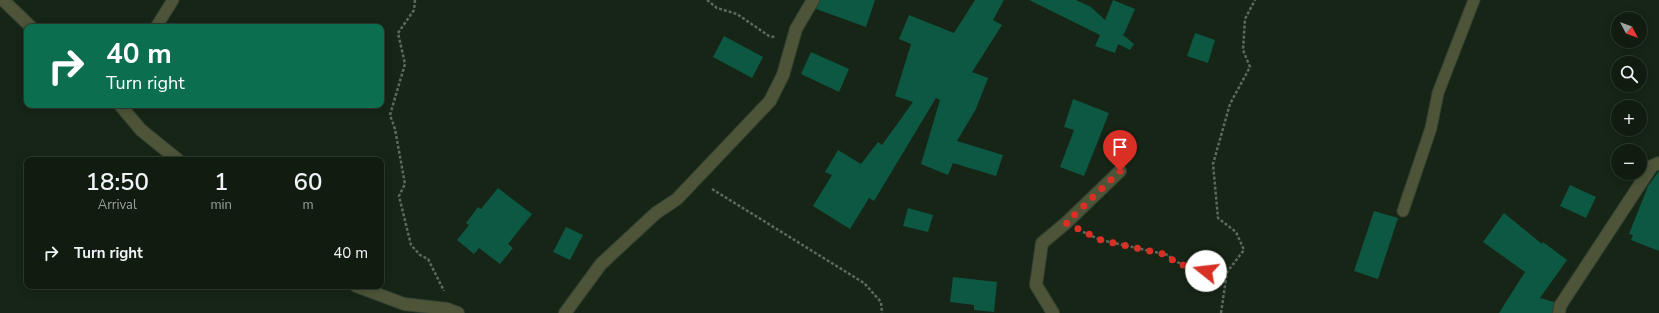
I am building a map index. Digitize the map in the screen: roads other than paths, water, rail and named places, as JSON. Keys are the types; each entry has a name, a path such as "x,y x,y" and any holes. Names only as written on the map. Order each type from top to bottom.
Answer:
{"street":[{"path":"3,0 28,24"},
{"path":"565,313 601,264 656,213 677,199 770,101 783,75 796,29 814,0"},
{"path":"123,108 141,130 174,157"},
{"path":"1559,313 1560,306 1609,230 1652,166 1659,163"},
{"path":"1053,313 1036,285 1042,243 1066,223 1120,171"},
{"path":"364,289 404,304 452,311"}],"lane":[{"path":"158,24 173,0"},
{"path":"1403,211 1431,128 1438,94 1474,0"}]}
